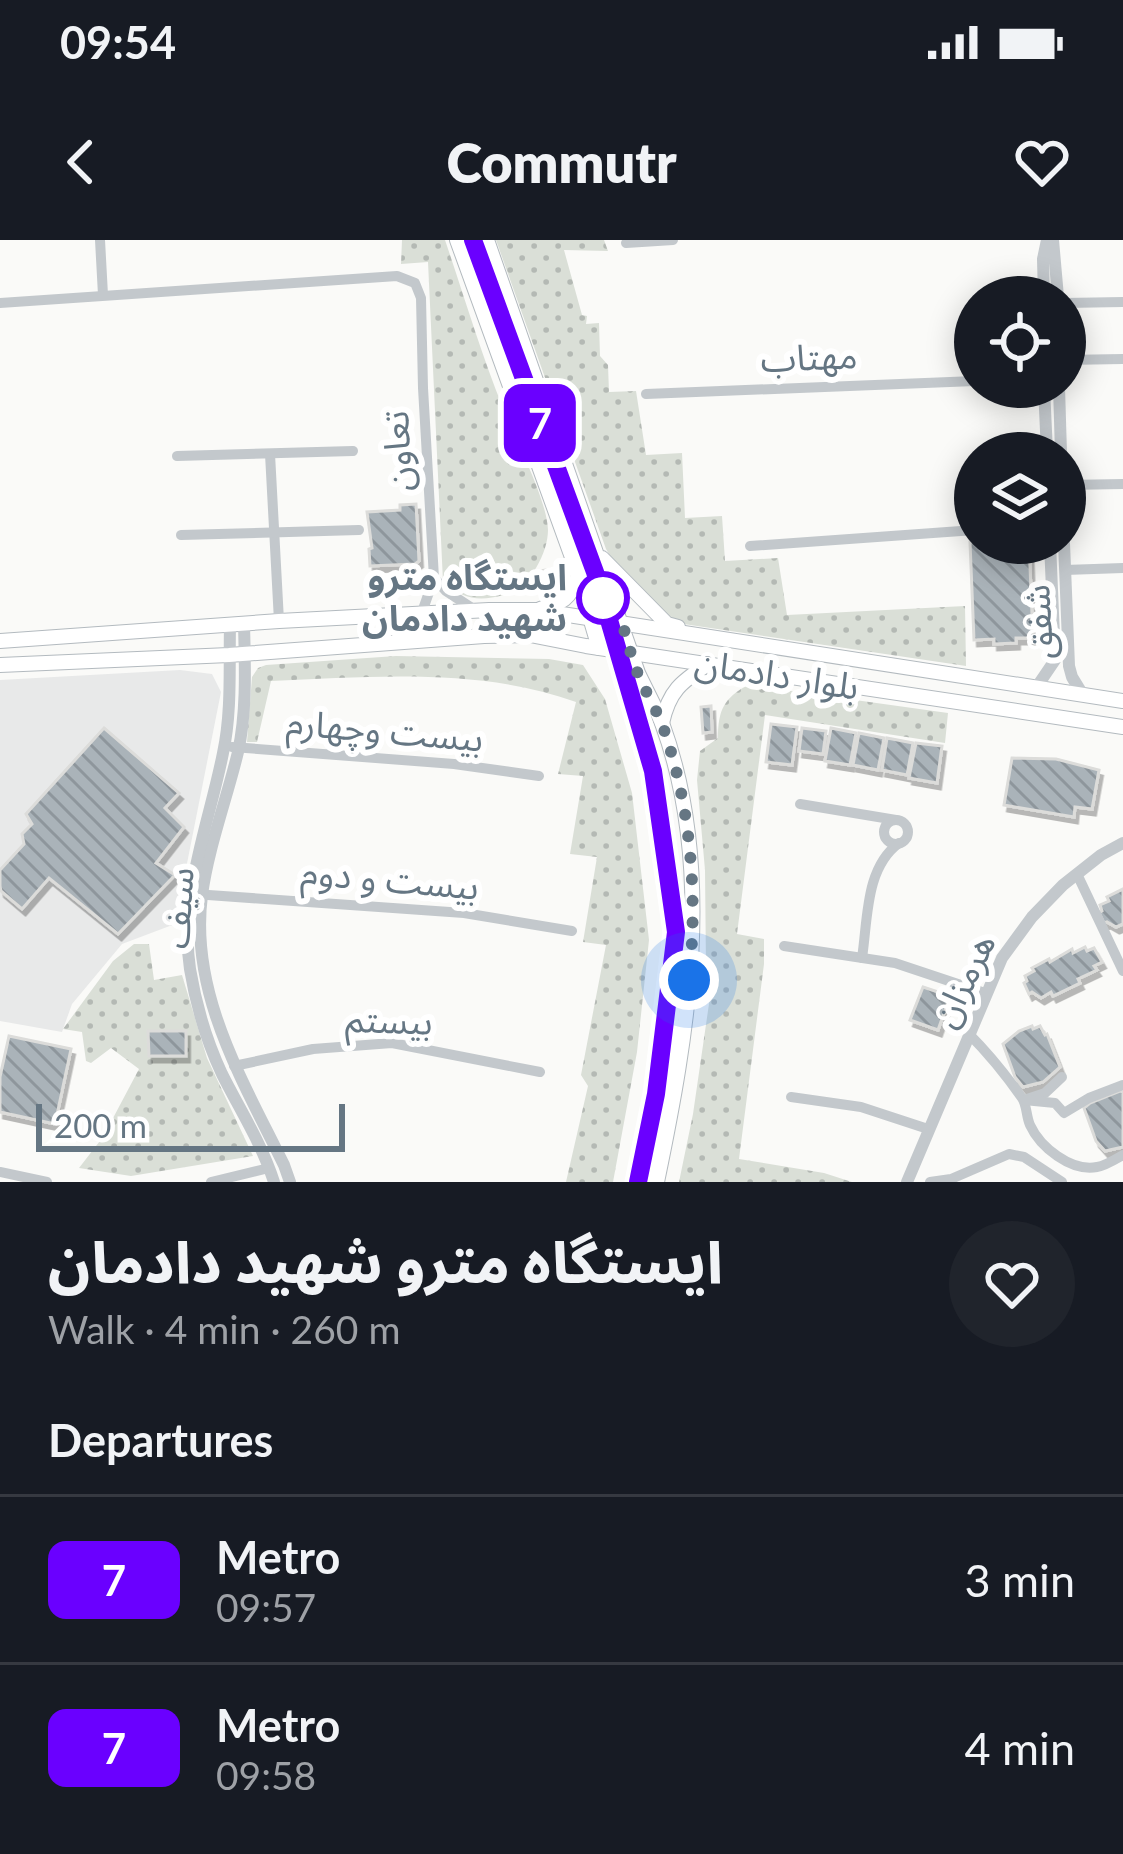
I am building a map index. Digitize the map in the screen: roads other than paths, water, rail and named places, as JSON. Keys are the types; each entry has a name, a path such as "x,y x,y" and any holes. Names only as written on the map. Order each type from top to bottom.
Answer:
{"main road":[{"path":"457,240 575,568 599,648"},
{"path":"488,240 632,652 662,723 680,789 691,865 693,938 675,1093 657,1182"},
{"path":"575,568 599,556"},
{"path":"599,556 667,624 705,637"},
{"path":"536,610 574,591 575,568"},
{"name":"بلوار دادمان","path":"0,641 279,621 536,610 1123,700"},
{"name":"بلوار دادمان","path":"0,665 530,635 1123,727"},
{"path":"662,723 667,700 709,664"}],"street":[{"path":"0,303 103,295 100,240"},
{"path":"626,243 673,240"},
{"path":"1043,276 1050,240"},
{"path":"1050,240 1055,276"},
{"name":"تعاون","path":"103,295 397,276 415,283 422,298 434,578 421,615"},
{"path":"1086,303 1123,302"},
{"path":"1086,360 1123,359"},
{"name":"مهتاب","path":"646,394 954,382"},
{"path":"177,456 353,451"},
{"path":"269,454 279,621"},
{"path":"1086,485 1123,484"},
{"path":"181,535 359,530"},
{"path":"750,546 954,531"},
{"name":"شفق","path":"1056,564 1069,666 1084,695"},
{"name":"شفق","path":"1036,688 1055,660 1059,564"},
{"path":"1058,570 1123,568"},
{"path":"434,578 475,610"},
{"name":"سیف","path":"237,624 232,747 187,937 190,969 199,1010 276,1172 290,1182"},
{"name":"بیست وچهارم","path":"232,747 454,764 539,776"},
{"path":"800,804 896,820 908,830 875,870 862,958"},
{"name":"هرمزان","path":"907,1182 1001,958 1031,916 1077,874 1123,843"},
{"path":"1077,874 1123,971"},
{"name":"بیست و دوم","path":"196,894 464,913 572,931"},
{"path":"784,946 896,962 985,993"},
{"path":"968,1033 1024,1100 1028,1121 1042,1144 1070,1163 1097,1168 1123,1155"},
{"name":"بیستم","path":"227,1068 313,1049 392,1043 540,1072"},
{"path":"1024,1100 1045,1093 1062,1077"},
{"path":"1024,1100 1055,1103 1064,1113 1123,1085"},
{"path":"791,1097 861,1107 928,1129"},
{"path":"930,1182 951,1179 1009,1154 1024,1157 1062,1182"},
{"path":"0,1172 47,1182"},
{"path":"211,1182 276,1172"}],"metro line":[{"name":"7","path":"473,240 595,572 653,771 676,932 656,1094 638,1182"}],"place":[{"name":"ایستگاه مترو شهید دادمان","path":"603,598"}]}
